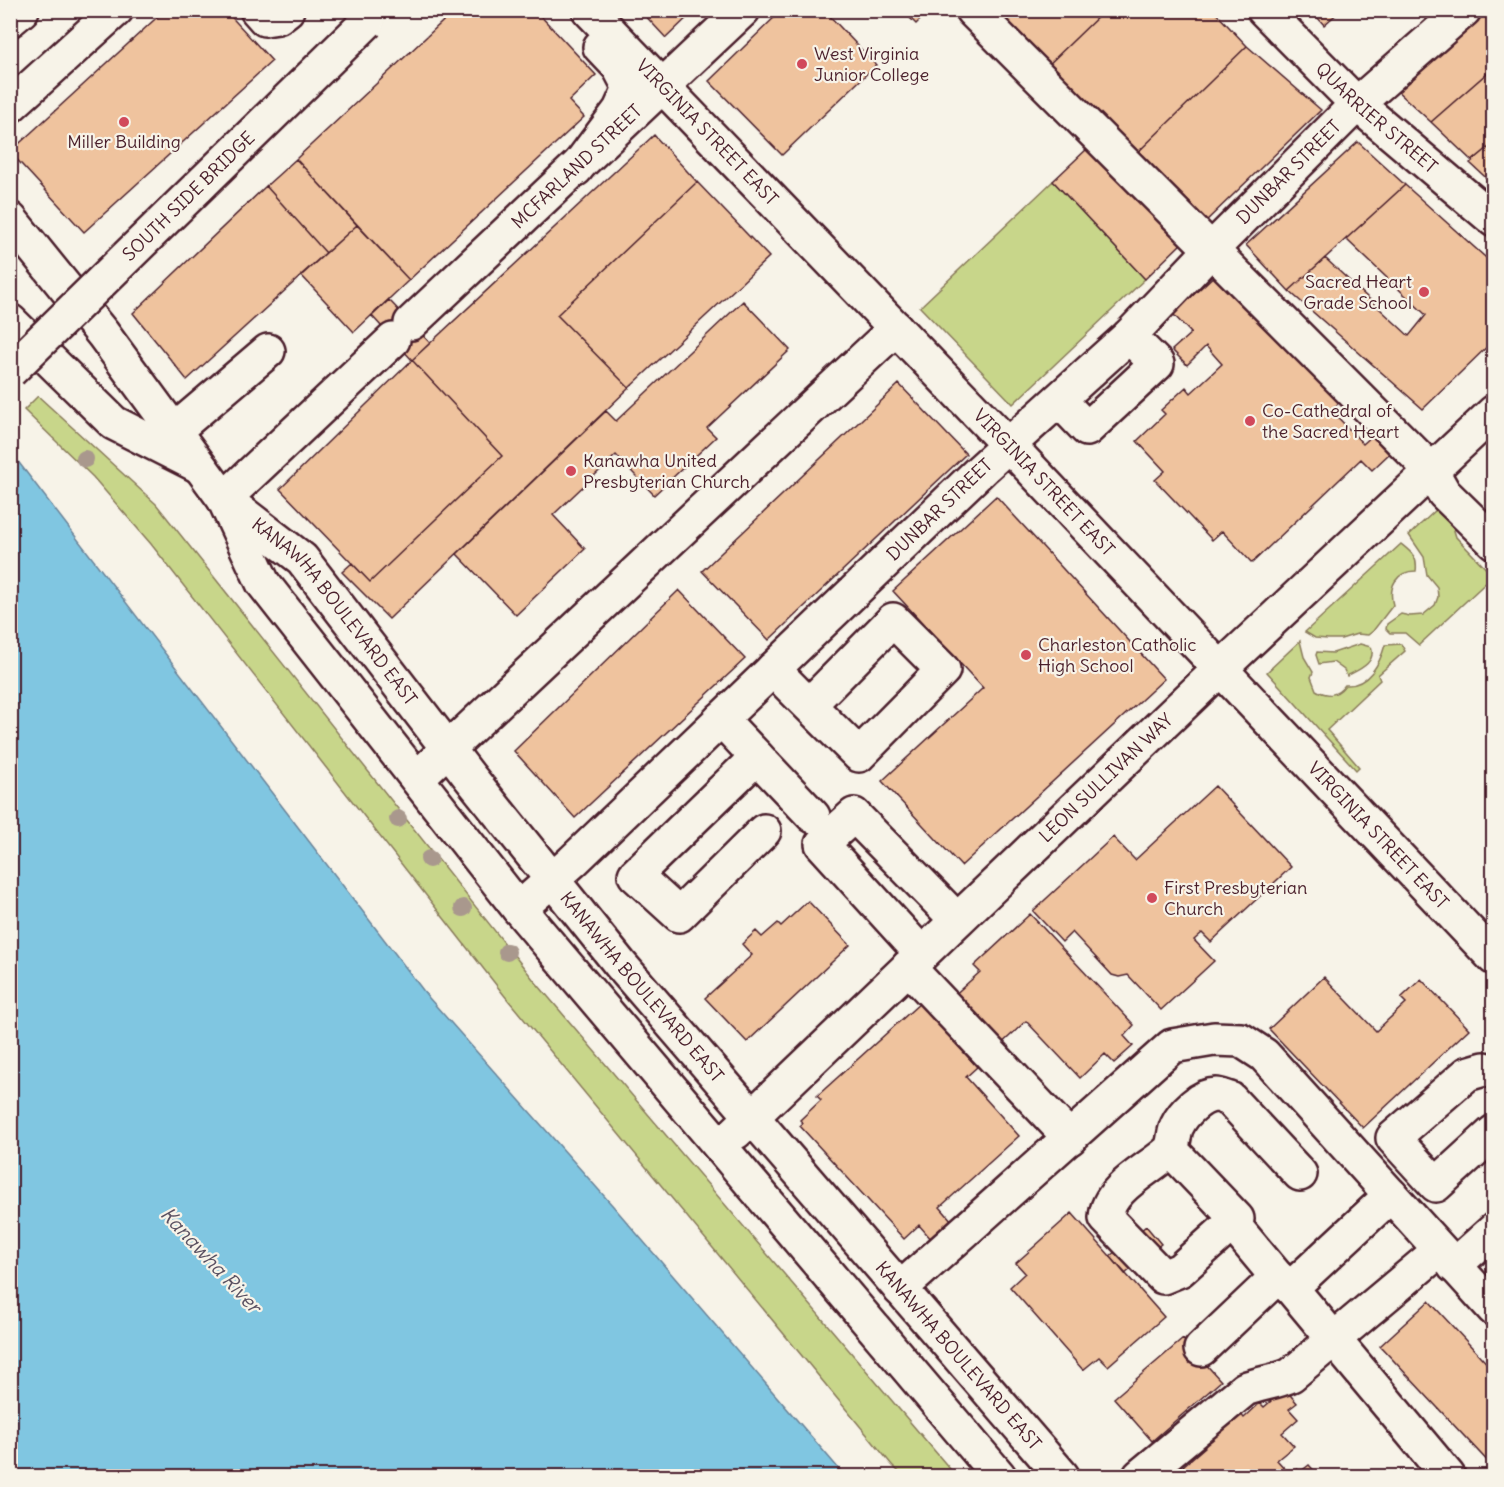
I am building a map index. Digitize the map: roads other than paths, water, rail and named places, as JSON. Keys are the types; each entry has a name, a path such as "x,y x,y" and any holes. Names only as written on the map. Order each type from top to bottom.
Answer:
{"main road":[{"path":"10,20 22,10"},
{"path":"10,106 116,10"},
{"path":"257,10 265,19 278,17 287,10"},
{"name":"MCFARLAND STREET","path":"224,499 664,87 743,10"},
{"path":"972,10 1431,470 1444,493 1494,542"},
{"name":"QUARRIER STREET","path":"1264,10 1357,104 1494,220"},
{"name":"DUNBAR STREET","path":"519,909 1009,445 1129,336 1357,104 1464,10"},
{"name":"SOUTH SIDE BRIDGE","path":"10,371 371,14"},
{"path":"576,169 620,110 630,88 619,67 594,40 593,15"},
{"name":"VIRGINIA STREET EAST","path":"593,15 1009,445 1219,670 1494,958"},
{"name":"KANAWHA BOULEVARD EAST","path":"10,219 103,334 224,499 263,583 519,909 999,1476"},
{"path":"10,321 114,423 199,466"},
{"path":"417,778 896,328"},
{"path":"174,431 268,351"},
{"name":"LEON SULLIVAN WAY","path":"720,1148 1219,670 1494,412"},
{"name":"KANAWHA BOULEVARD EAST","path":"224,499 302,559 448,748 620,964 1062,1476"},
{"path":"773,669 808,705"},
{"path":"721,719 813,816"},
{"path":"757,757 635,875 679,915 764,831"},
{"path":"957,920 854,815 822,844 915,960 1070,1138"},
{"path":"900,1289 1172,1046 1214,1039 1240,1040 1264,1055 1494,1309"},
{"path":"1494,1071 1484,1069 1467,1074 1393,1138 1436,1185 1494,1131"},
{"path":"1171,1150 1237,1219 1180,1270 1163,1277 1106,1218 1106,1208 1115,1194 1171,1150 1177,1126 1189,1108 1216,1095 1230,1099 1300,1174"},
{"path":"1201,1349 1391,1195"},
{"path":"1232,1223 1448,1476"},
{"path":"1140,1476 1245,1389 1257,1384 1276,1382 1291,1375 1334,1340 1447,1258 1494,1230"}],"water":[{"name":"Kanawha River","path":"10,451 429,998 613,1206 845,1476 11,1476"}],"place":[{"name":"West Virginia Junior College","path":"802,64"},
{"name":"Miller Building","path":"124,122"},
{"name":"Sacred Heart Grade School","path":"1424,292"},
{"name":"Co-Cathedral of the Sacred Heart","path":"1250,421"},
{"name":"Kanawha United Presbyterian Church","path":"571,471"},
{"name":"Charleston Catholic High School","path":"1026,655"},
{"name":"First Presbyterian Church","path":"1152,898"}]}
